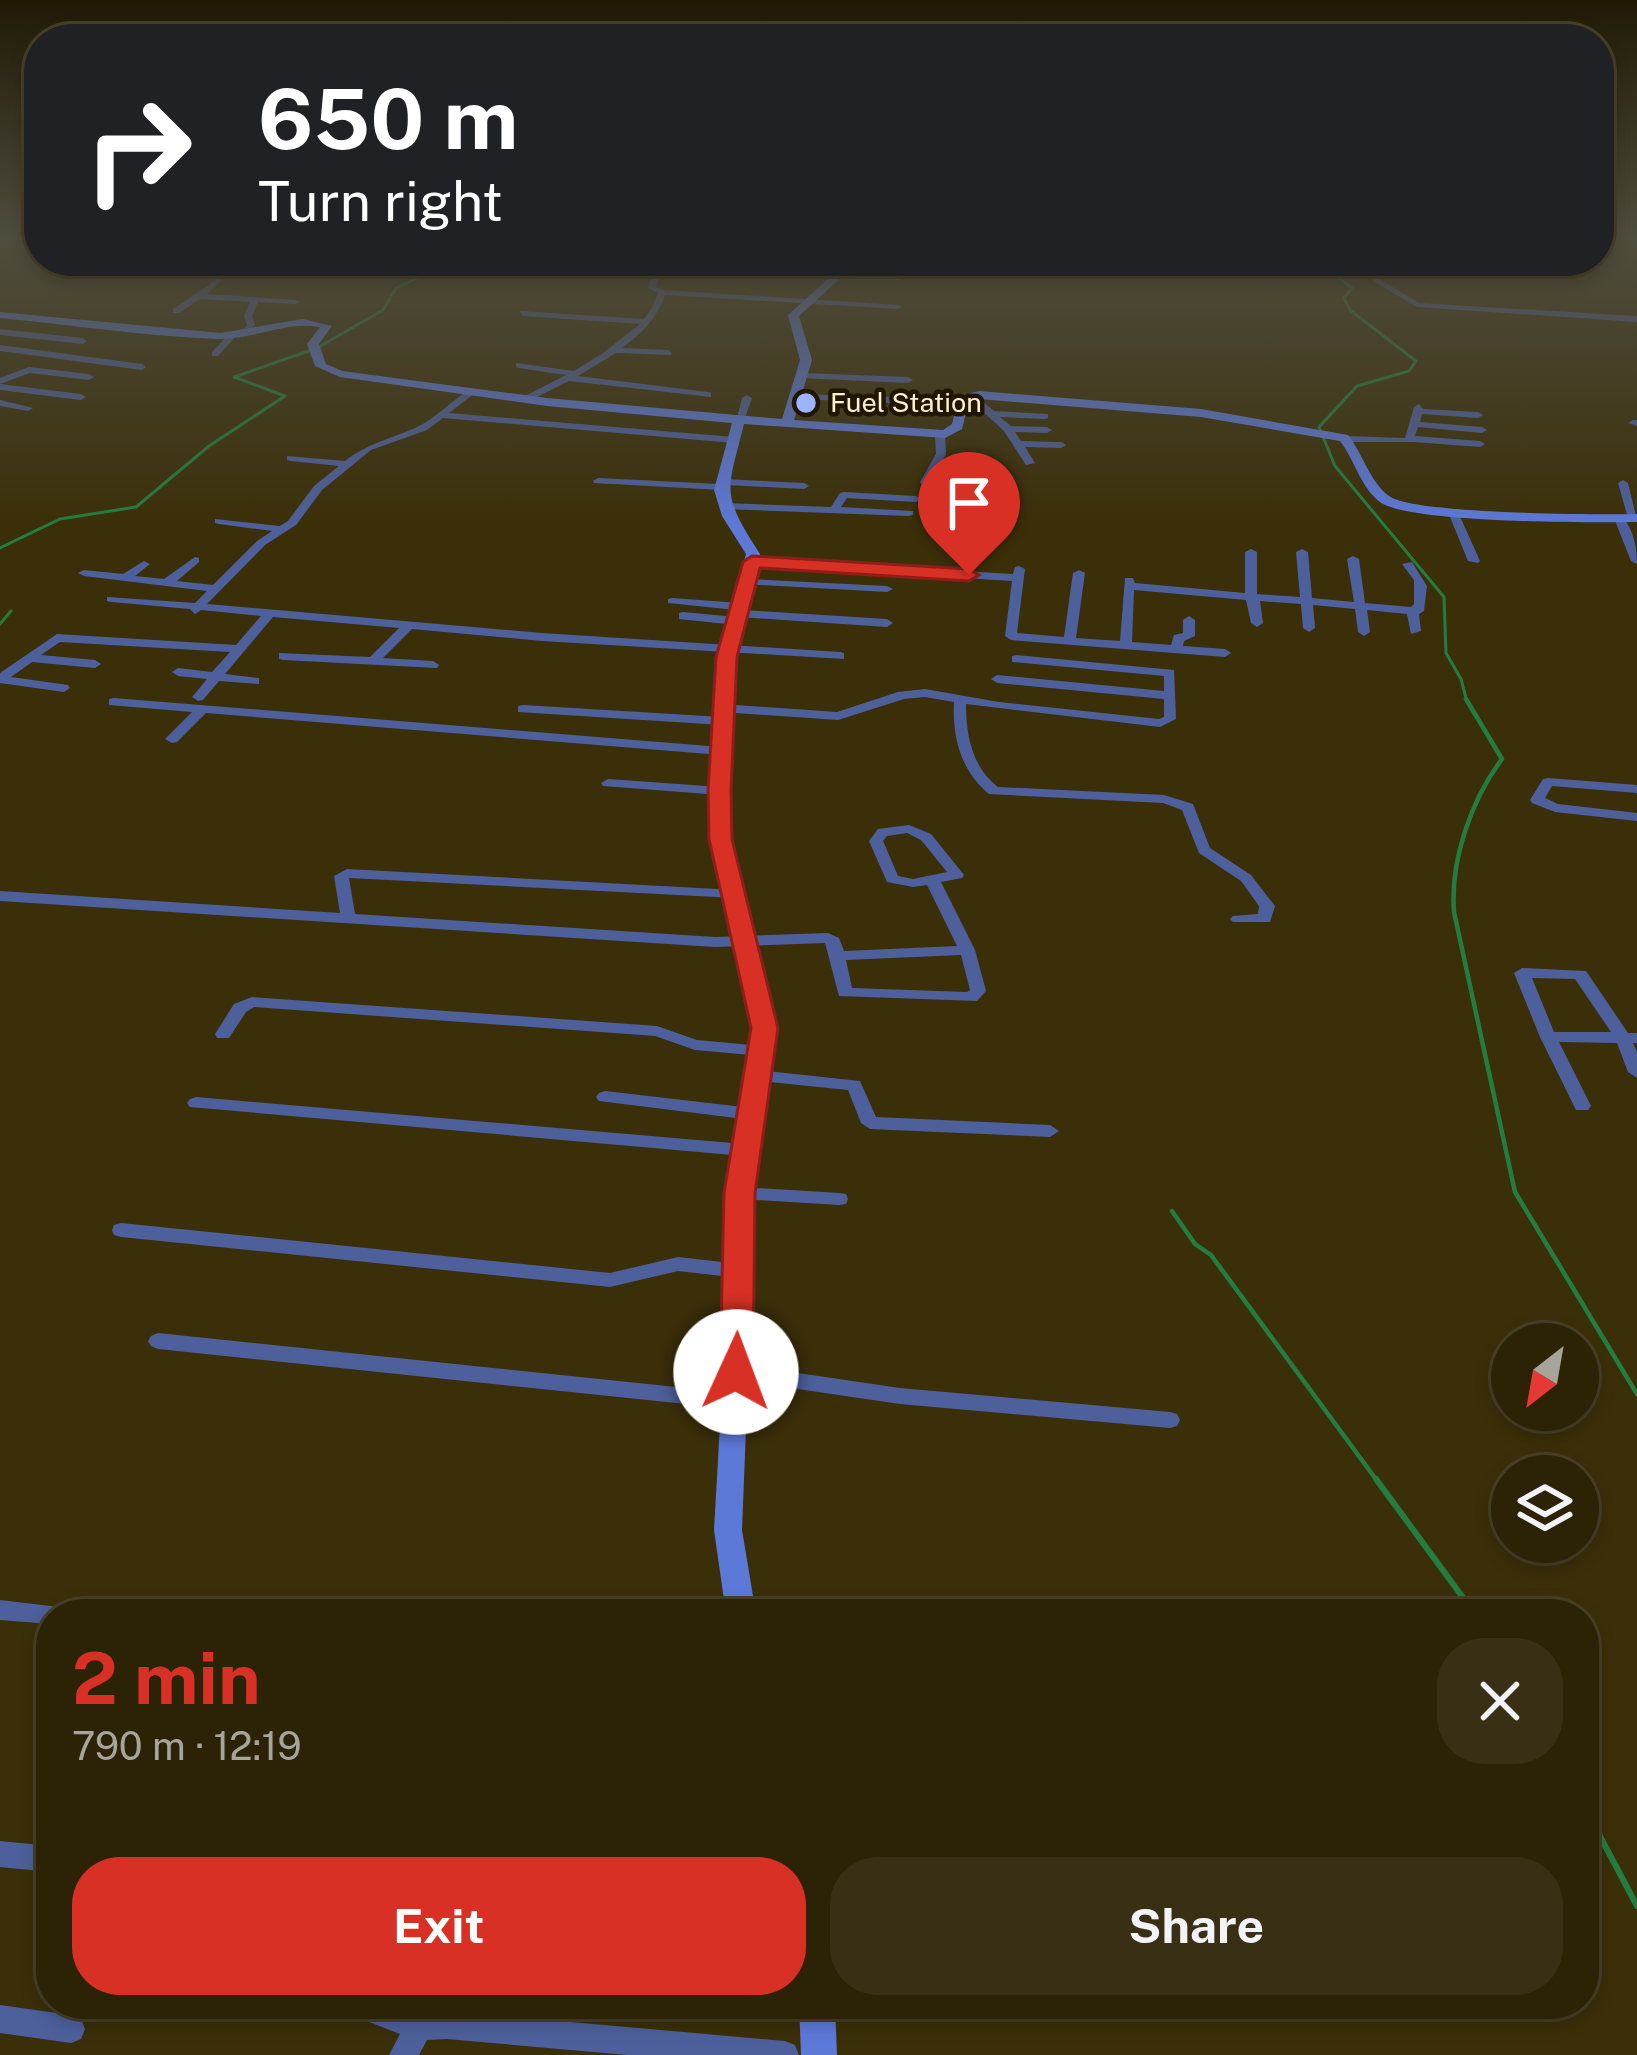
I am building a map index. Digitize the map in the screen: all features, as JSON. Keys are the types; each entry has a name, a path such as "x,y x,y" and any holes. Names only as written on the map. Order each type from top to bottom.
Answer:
{"street":[{"path":"35,336 83,341"},
{"path":"215,354 237,336"},
{"path":"321,336 316,351 321,366 340,374 736,430"},
{"path":"526,399 614,350 630,336"},
{"path":"787,423 803,376 806,352 799,336"},
{"path":"614,350 668,353"},
{"path":"1,354 142,367"},
{"path":"519,365 708,395"},
{"path":"0,384 24,371 93,377 59,394"},
{"path":"34,392 67,374"},
{"path":"803,376 908,380"},
{"path":"0,384 81,397"},
{"path":"186,609 216,590 373,444 414,433 472,392"},
{"path":"436,416 589,430 736,430 787,423 940,434 956,430 958,406 971,396 1201,413 1340,437 1406,443 1419,409 1478,415"},
{"path":"971,396 994,414 1026,454 1064,450"},
{"path":"799,397 895,400"},
{"path":"739,1599 728,1530 740,1193 762,1051 763,1013 721,839 720,791 729,649 752,562 752,550 723,487 747,398"},
{"path":"0,403 28,408"},
{"path":"589,430 610,409"},
{"path":"994,414 1046,416"},
{"path":"1414,424 1482,430"},
{"path":"1008,429 1047,430"},
{"path":"940,434 941,454 926,480 985,482"},
{"path":"1340,437 1385,502 1407,509 1630,518"},
{"path":"1410,439 1480,444"},
{"path":"291,458 347,464"},
{"path":"598,482 723,487 800,482"},
{"path":"646,498 654,484"},
{"path":"1623,484 1637,561"},
{"path":"723,487 834,510 909,513"},
{"path":"834,510 844,495 916,500"},
{"path":"1453,512 1474,561"},
{"path":"219,520 282,530"},
{"path":"1251,552 1258,623"},
{"path":"1302,552 1310,628"},
{"path":"1353,559 1364,632"},
{"path":"167,583 195,560"},
{"path":"752,562 1018,573 1010,635 1225,652"},
{"path":"124,579 144,564"},
{"path":"1126,645 1129,582 1252,598 1418,611 1424,593 1419,575 1408,564"},
{"path":"84,573 216,590"},
{"path":"1070,640 1079,573"},
{"path":"747,582 887,589"},
{"path":"110,599 186,609 839,656"},
{"path":"672,601 738,614"},
{"path":"1412,610 1415,631"},
{"path":"172,739 269,614"},
{"path":"682,616 738,614 887,623"},
{"path":"1177,649 1178,638 1189,637 1189,620"},
{"path":"374,661 408,626"},
{"path":"0,679 57,638 239,649"},
{"path":"283,656 433,665"},
{"path":"29,658 95,664"},
{"path":"523,710 827,716 849,714 912,693 1160,724 1170,719 1170,674 1016,659"},
{"path":"178,672 255,681"},
{"path":"0,679 64,688"},
{"path":"998,679 1171,696"},
{"path":"960,700 968,755 984,784 994,791 1164,800 1188,807 1204,850 1246,878 1267,906 1265,919 1238,919"},
{"path":"114,702 199,705 721,751"},
{"path":"1637,789 1548,782 1537,800 1555,808 1637,817"},
{"path":"608,783 720,791"},
{"path":"909,829 926,837 958,872 933,881 892,879 880,858 878,835 909,829"},
{"path":"348,917 341,876 347,872 736,894"},
{"path":"0,896 746,943 828,938 834,941 845,993 971,997 978,991 967,950 933,881"},
{"path":"837,956 967,950"},
{"path":"1582,1106 1522,982 1525,971 1584,976 1630,1038 1637,1072"},
{"path":"224,1034 240,1008 252,1003 636,1029 667,1034 694,1046 762,1051"},
{"path":"1548,1037 1630,1038"},
{"path":"757,1076 854,1085 870,1123 1050,1131"},
{"path":"604,1097 752,1114"},
{"path":"196,1103 744,1150"},
{"path":"740,1193 839,1199"},
{"path":"121,1230 610,1280 669,1265 740,1270"},
{"path":"158,1341 734,1401"},
{"path":"736,1372 893,1395 1170,1420"},
{"path":"0,1610 36,1613"},
{"path":"0,1854 36,1858"},
{"path":"0,2019 71,2029"},
{"path":"388,2019 419,2027 516,2029 785,2055"},
{"path":"818,2019 819,2055"},
{"path":"403,2055 419,2027"}],"waterway":[{"path":"0,548 60,519 136,507 209,446 285,396 234,377 338,336"},
{"path":"1384,336 1416,361 1409,371 1357,386 1319,427 1335,466 1444,597 1446,653 1466,700"},
{"path":"0,624 11,611"},
{"path":"1466,700 1502,759 1465,832 1455,872 1454,912 1515,1192 1637,1394"},
{"path":"1172,1211 1195,1244 1211,1255 1378,1482"},
{"path":"1376,1479 1464,1599"},
{"path":"1599,1834 1637,1906"}],"place":[{"name":"Fuel Station","path":"806,403"}],"route":[{"path":"736,1372 738,1210 765,1028 719,825 723,688 752,562 969,575"}]}
